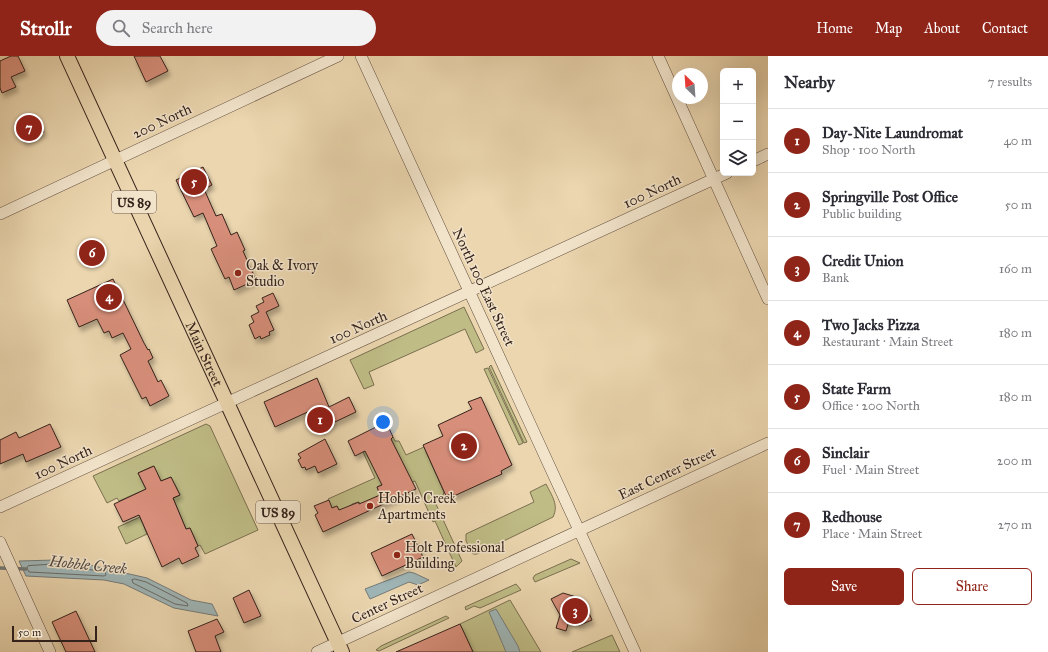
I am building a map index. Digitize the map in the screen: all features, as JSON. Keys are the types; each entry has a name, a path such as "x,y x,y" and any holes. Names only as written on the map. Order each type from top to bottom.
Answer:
{"main road":[{"name":"Main Street","path":"67,56 340,647"}],"street":[{"name":"200 North","path":"0,214 114,159 338,56"},
{"name":"North 100 East Street","path":"361,56 635,652"},
{"path":"658,56 715,179 768,299"},
{"path":"756,160 768,154"},
{"name":"100 North","path":"0,507 722,176"},
{"name":"East Center Street","path":"580,530 768,443"},
{"name":"Center Street","path":"317,652 340,647 580,530"},
{"path":"0,542 50,652"}],"shaded area":[{"path":"464,307 484,349 476,353 465,329 369,372 374,385 364,389 350,360"},
{"path":"491,365 527,442 524,443 489,367"},
{"path":"488,368 523,443 519,445 484,369"},
{"path":"206,424 210,426 258,530 205,554 200,545 198,546 190,528 186,529 173,498 180,495 171,477 161,481 153,466 138,473 146,489 119,501 117,498 107,503 93,476"},
{"path":"393,437 395,441 399,441 406,455 424,447 444,492 442,498 435,502 462,561 456,567 435,521 433,522 415,481 399,488 383,484 377,487 380,495 360,506 358,502 352,504 341,514 337,506 332,508 328,499 375,478 363,452"},
{"path":"546,484 555,504 555,513 553,517 477,554 473,554 466,541 466,534 534,502 530,492"},
{"path":"140,517 147,534 126,544 118,527"},
{"path":"571,559 580,563 535,582 533,578 535,575"},
{"path":"516,584 521,590 480,608 474,606 466,610 465,607"},
{"path":"510,600 541,652 473,652 460,624"},
{"path":"446,616 449,618 379,651 376,650 381,646"},
{"path":"612,635 620,652 572,652"}],"water":[{"path":"55,560 81,563 147,578 191,600 212,604 218,616 174,608 124,584 104,580 26,576 19,561"},
{"path":"409,572 429,580 418,585 409,582 370,599 365,589"},
{"path":"496,609 520,652 506,652 489,612"}],"building":[{"path":"11,56 18,56 25,71 11,77 16,87 2,93 0,88 0,61"},
{"path":"134,56 160,56 168,71 146,82"},
{"path":"33,116 37,123 39,122 44,132 24,141 15,124"},
{"path":"203,167 212,185 204,189 216,216 222,214 231,235 237,232 245,250 243,251 256,280 234,290 229,277 225,279 211,249 217,246 203,213 194,217 176,180"},
{"path":"113,279 144,343 148,350 149,349 153,358 148,361 158,382 161,380 169,396 150,406 146,397 142,399 120,355 131,349 123,333 112,338 109,331 104,333 97,319 79,327 67,300"},
{"path":"273,293 279,306 266,312 274,330 269,332 270,335 261,339 260,336 255,339 249,325 254,322 251,316 259,312 256,306 264,302 262,298"},
{"path":"317,378 329,407 349,397 356,412 320,429 312,410 275,427 264,402"},
{"path":"481,397 512,465 501,471 502,474 454,496 453,493 446,496 423,445 443,436 438,425 472,409 468,402"},
{"path":"386,422 393,437 391,439 416,489 323,532 315,515 318,513 314,506 329,500 332,508 337,506 339,510 359,502 359,504 380,495 377,487 382,485 365,451 355,456 348,441"},
{"path":"50,424 61,447 26,462 23,454 0,464 0,440 16,432 19,438"},
{"path":"325,439 337,464 318,473 315,466 306,470 305,467 302,468 298,460 301,458 298,454"},
{"path":"154,466 161,481 171,477 180,495 173,498 186,529 190,528 198,546 195,548 199,556 182,564 179,558 162,567 139,515 123,522 114,504 146,489 138,473"},
{"name":"Holt Professional Building","path":"412,534 423,557 382,576 371,553"},
{"path":"249,590 261,616 244,623 233,598"},
{"path":"563,593 583,599 592,620 580,625 569,621 566,631 556,628 560,615 551,599"},
{"path":"76,611 95,652 66,652 52,622"},
{"path":"217,619 224,632 215,636 221,652 196,652 188,631"},
{"path":"460,624 473,652 396,652"}],"waterway":[{"name":"Hobble Creek","path":"0,568 26,569"}],"place":[{"name":"Redhouse","path":"29,128"},
{"name":"State Farm","path":"194,182"},
{"name":"Sinclair","path":"92,253"},
{"name":"Oak & Ivory Studio","path":"238,273"},
{"name":"Two Jacks Pizza","path":"109,297"},
{"name":"Day-Nite Laundromat","path":"320,420"},
{"name":"Springville Post Office","path":"464,446"},
{"name":"Hobble Creek Apartments","path":"370,506"},
{"name":"Holt Professional Building","path":"397,555"},
{"name":"Credit Union","path":"575,611"}]}
